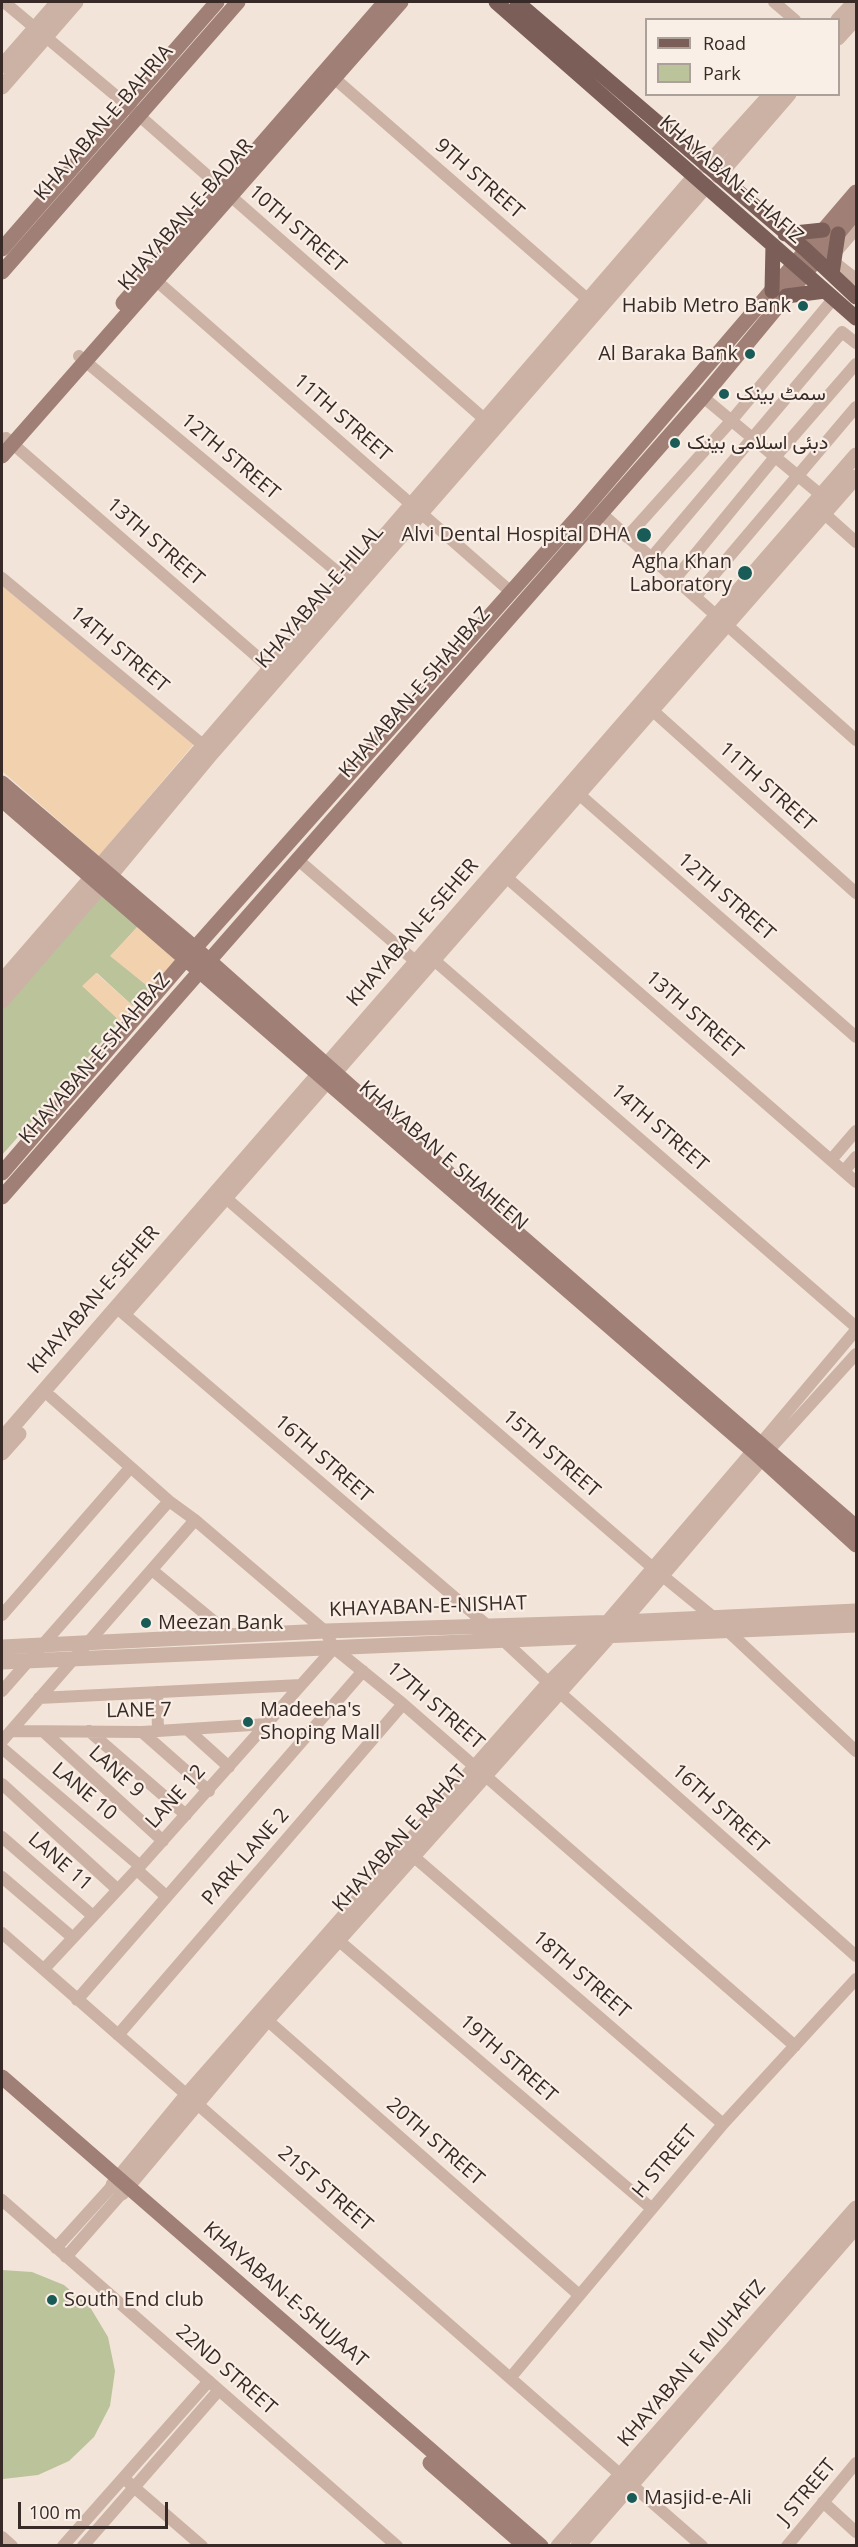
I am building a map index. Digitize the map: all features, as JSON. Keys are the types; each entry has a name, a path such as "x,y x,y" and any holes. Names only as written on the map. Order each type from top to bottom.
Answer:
{"main road":[{"name":"KHAYABAN-E-BAHRIA","path":"2,272 217,2"},
{"name":"KHAYABAN-E-BAHRIA","path":"2,249 132,110 238,2"},
{"name":"KHAYABAN-E-BADAR","path":"2,456 7,442 226,193 385,2"},
{"name":"KHAYABAN-E-BADAR","path":"226,193 334,78 401,2"},
{"name":"KHAYABAN-E-HAFIZ","path":"496,2 706,176 811,255 834,263 856,297"},
{"name":"KHAYABAN-E-HAFIZ","path":"517,2 706,176 773,245 856,318"},
{"name":"KHAYABAN-E-SHAHBAZ","path":"2,1173 195,948 779,293 811,255 856,192"},
{"name":"KHAYABAN-E-SHAHBAZ","path":"826,231 856,212"},
{"path":"785,234 826,231 834,263"},
{"path":"773,245 779,293 830,294"},
{"name":"KHAYABAN-E-SHAHBAZ","path":"2,1197 703,397 779,293"},
{"name":"KHAYABAN E SHAHEEN","path":"2,783 101,876 185,961 203,967 761,1452 856,1527"},
{"name":"KHAYABAN E SHAHEEN","path":"2,800 195,948 203,967"},
{"name":"KHAYABAN E SHAHEEN","path":"761,1452 856,1545"},
{"name":"KHAYABAN-E-SHUJAAT","path":"2,2077 120,2186 525,2546"},
{"name":"KHAYABAN-E-SHUJAAT","path":"2,2089 120,2186 541,2546"}],"street":[{"name":"10TH STREET","path":"4,2 132,110 490,424"},
{"path":"2,87 40,33 58,2"},
{"path":"2,66 76,2"},
{"path":"774,2 793,18"},
{"path":"840,18 855,2"},
{"path":"840,36 856,18"},
{"name":"9TH STREET","path":"334,78 594,305"},
{"name":"KHAYABAN-E-HILAL","path":"101,876 207,749 706,176 769,96"},
{"path":"706,176 787,96"},
{"path":"826,231 856,182"},
{"path":"856,229 834,263 856,279"},
{"name":"11TH STREET","path":"152,277 511,592"},
{"path":"627,537 731,421 830,294"},
{"path":"651,558 842,332 856,344"},
{"name":"12TH STREET","path":"82,358 351,584"},
{"path":"675,579 775,457 856,364"},
{"path":"703,397 797,476 856,542"},
{"path":"695,597 856,407"},
{"name":"13TH STREET","path":"7,442 275,672"},
{"name":"KHAYABAN-E-SEHER","path":"425,964 823,505 856,455"},
{"name":"KHAYABAN-E-SEHER","path":"823,505 856,477"},
{"path":"600,513 856,740"},
{"name":"14TH STREET","path":"2,578 207,749"},
{"name":"KHAYABAN-E-SEHER","path":"2,1439 120,1310 326,1074 506,877 574,790 652,710 721,621"},
{"name":"11TH STREET","path":"652,710 856,892"},
{"name":"12TH STREET","path":"574,790 856,1037"},
{"name":"14TH STREET","path":"297,859 425,964 856,1328"},
{"path":"2,981 101,876"},
{"path":"2,1000 101,876"},
{"name":"13TH STREET","path":"506,877 856,1182"},
{"path":"831,1160 856,1131"},
{"path":"844,1171 856,1157"},
{"name":"15TH STREET","path":"221,1194 657,1572 712,1617 856,1751"},
{"name":"KHAYABAN-E-SEHER","path":"2,1454 120,1310"},
{"name":"16TH STREET","path":"120,1310 488,1626 856,1956"},
{"path":"761,1452 856,1328"},
{"path":"761,1452 856,1354"},
{"name":"17TH STREET","path":"51,1397 130,1468 325,1631 334,1648 403,1704 795,2046"},
{"name":"KHAYABAN E RAHAT","path":"66,2257 120,2186 192,2099 554,1687 608,1629 761,1452"},
{"path":"2,1615 130,1468"},
{"path":"2,1691 169,1501"},
{"path":"2,1741 195,1520"},
{"path":"152,1570 233,1637"},
{"name":"KHAYABAN-E-NISHAT","path":"2,1662 504,1641 712,1617 856,1611"},
{"name":"KHAYABAN-E-NISHAT","path":"2,1647 325,1631 488,1626 726,1631 856,1625"},
{"name":"LANE 12","path":"44,1969 139,1868 334,1648"},
{"path":"77,2000 363,1671"},
{"path":"39,1698 301,1685"},
{"path":"157,1692 158,1731"},
{"name":"PARK LANE 2","path":"118,2035 403,1704"},
{"name":"LANE 7","path":"11,1731 158,1731 267,1724"},
{"path":"188,1730 230,1767"},
{"path":"88,1731 186,1815"},
{"path":"142,1731 208,1791"},
{"name":"LANE 9","path":"44,1732 163,1841"},
{"name":"LANE 10","path":"2,1748 139,1868 166,1896"},
{"name":"KHAYABAN E RAHAT","path":"192,2099 267,2020 413,1856 480,1771"},
{"path":"2,1784 117,1889"},
{"name":"LANE 11","path":"2,1837 93,1916"},
{"name":"18TH STREET","path":"413,1856 723,2124"},
{"path":"2,1877 72,1937"},
{"name":"21ST STREET","path":"2,1933 702,2546"},
{"name":"19TH STREET","path":"338,1940 651,2208"},
{"name":"H STREET","path":"511,2377 578,2294 723,2124 856,1979"},
{"name":"20TH STREET","path":"267,2020 578,2294"},
{"name":"KHAYABAN E RAHAT","path":"56,2248 120,2186"},
{"name":"22ND STREET","path":"2,2200 397,2546"},
{"name":"KHAYABAN E MUHAFIZ","path":"558,2546 627,2480 856,2208"},
{"path":"578,2546 627,2480 856,2227"},
{"path":"63,2546 209,2381"},
{"path":"83,2546 219,2390"},
{"name":"J STREET","path":"787,2546 856,2463"},
{"path":"124,2477 202,2546"},
{"path":"823,2502 856,2532"},
{"path":"2,2537 12,2546"}],"green space":[{"path":"103,889 140,924 111,956 150,988 133,1006 97,973 83,986 120,1021 2,1155 2,1008"},
{"path":"2,2270 32,2272 64,2285 90,2307 108,2337 115,2371 110,2406 94,2437 69,2461 38,2475 3,2479"}],"sand":[{"path":"2,586 194,744 99,856 2,771"},
{"path":"140,924 177,959 150,988 110,956"},
{"path":"96,973 133,1006 120,1021 82,986"}],"place":[{"name":"Habib Metro Bank","path":"803,306"},
{"name":"Al Baraka Bank","path":"750,354"},
{"name":"سمٹ بینک","path":"724,394"},
{"name":"دبئی اسلامی بینک","path":"675,443"},
{"name":"Alvi Dental Hospital DHA","path":"644,535"},
{"name":"Agha Khan Laboratory","path":"745,573"},
{"name":"Meezan Bank","path":"146,1623"},
{"name":"Madeeha's Shoping Mall","path":"248,1722"},
{"name":"South End club","path":"52,2300"},
{"name":"Masjid-e-Ali","path":"632,2498"}]}
